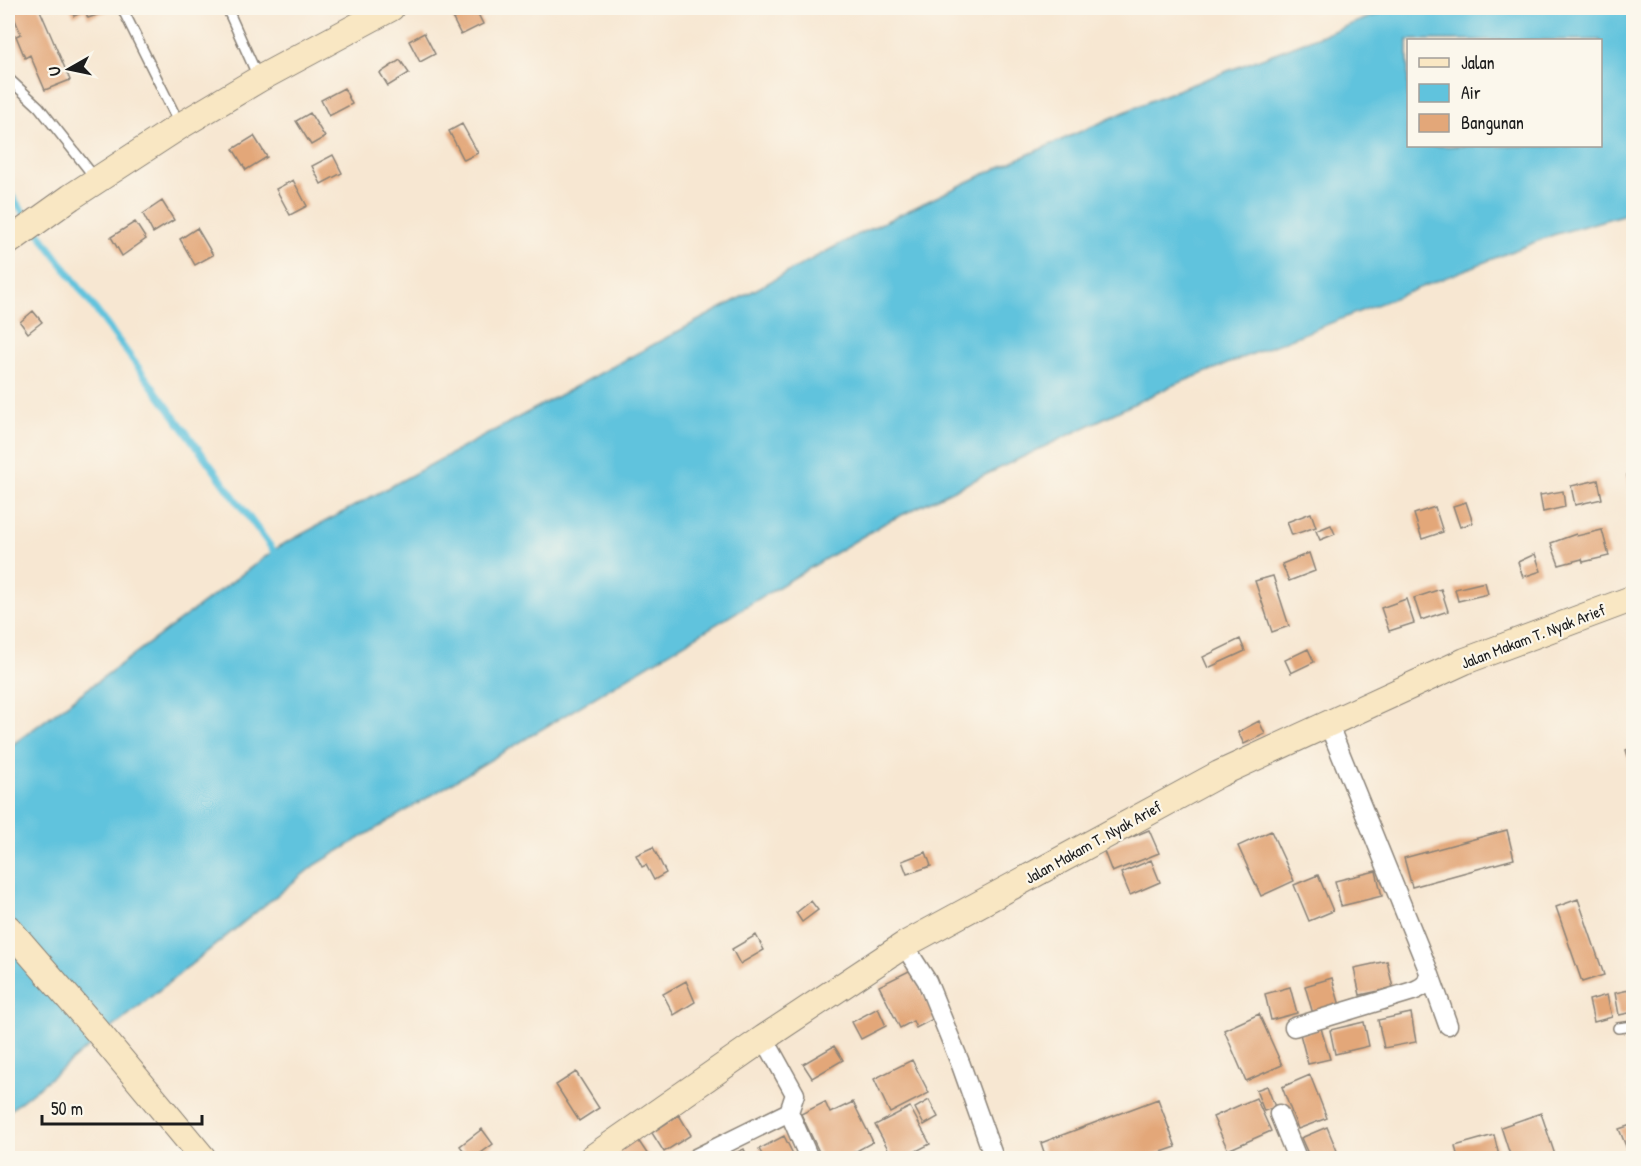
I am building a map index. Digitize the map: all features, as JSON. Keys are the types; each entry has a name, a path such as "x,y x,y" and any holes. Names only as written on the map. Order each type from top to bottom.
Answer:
{"street":[{"path":"8,242 71,197 180,126 259,79 391,8"},
{"name":"Jalan Makam T. Nyak Arief","path":"592,1158 764,1038 904,945 1219,774 1465,660 1634,598"},
{"path":"1328,723 1430,972 1448,1025"},
{"path":"8,928 203,1158"},
{"path":"904,945 927,981 962,1065 994,1158"},
{"path":"1294,1028 1413,992 1423,987 1428,981 1430,972"},
{"path":"764,1038 795,1094 789,1112 810,1158"},
{"path":"696,1158 789,1112"},
{"path":"1279,1114 1297,1158"}],"lane":[{"path":"227,8 259,79"},
{"path":"124,12 180,126"},
{"path":"8,78 39,107 98,181"},
{"path":"1618,1028 1634,1026"}],"water":[{"path":"1394,8 1633,8 1633,212 1553,235 1169,387 885,523 312,867 8,1112 8,748 280,546 853,237 993,170 1159,97"}],"building":[{"path":"10,8 39,8 70,80 45,90 30,55 25,58 16,36 21,34"},
{"path":"70,8 106,8 108,11 88,18 85,11 74,16"},
{"path":"475,8 483,24 461,35 453,19"},
{"path":"424,33 435,54 420,62 409,41"},
{"path":"400,60 409,73 388,86 380,73"},
{"path":"344,88 352,104 329,116 321,100"},
{"path":"310,113 325,137 311,145 296,121"},
{"path":"462,124 478,153 464,160 449,131"},
{"path":"254,136 267,157 246,170 233,149"},
{"path":"333,155 342,173 321,184 312,166"},
{"path":"293,180 307,206 290,215 276,189"},
{"path":"162,201 174,220 153,233 143,214"},
{"path":"135,222 146,239 122,256 111,237"},
{"path":"197,228 213,255 195,265 180,239"},
{"path":"33,311 42,322 28,333 20,322"},
{"path":"1634,474 1634,491 1630,491 1627,475"},
{"path":"1598,480 1602,499 1575,505 1571,486"},
{"path":"1563,491 1565,507 1543,512 1540,495"},
{"path":"1466,502 1473,523 1460,527 1453,506"},
{"path":"1435,507 1443,532 1422,539 1414,514"},
{"path":"1311,513 1316,527 1292,535 1287,522"},
{"path":"1331,525 1335,534 1320,540 1316,531"},
{"path":"1602,530 1609,556 1583,562 1582,559 1559,565 1551,543 1576,534 1577,536"},
{"path":"1309,553 1315,571 1289,581 1282,564"},
{"path":"1535,554 1541,571 1523,577 1518,562"},
{"path":"1273,576 1289,626 1272,632 1255,581"},
{"path":"1485,582 1488,594 1458,601 1455,589"},
{"path":"1441,589 1448,611 1421,620 1414,598"},
{"path":"1406,599 1414,623 1389,631 1381,608"},
{"path":"1240,639 1245,651 1208,668 1203,657"},
{"path":"1308,649 1314,662 1291,673 1285,660"},
{"path":"1259,721 1265,734 1244,744 1238,732"},
{"path":"1634,747 1634,772 1633,772 1626,750"},
{"path":"1149,830 1159,853 1112,872 1103,849"},
{"path":"1507,830 1514,859 1412,887 1404,858"},
{"path":"1271,831 1294,881 1261,896 1238,846"},
{"path":"653,847 666,873 654,880 646,865 642,867 636,855"},
{"path":"926,852 931,866 907,874 902,861"},
{"path":"1151,860 1160,882 1130,895 1121,873"},
{"path":"1376,871 1382,896 1341,906 1335,881"},
{"path":"1318,875 1333,911 1309,921 1294,885"},
{"path":"1578,899 1604,975 1582,982 1556,907"},
{"path":"811,901 818,910 802,922 796,913"},
{"path":"756,935 764,950 740,964 732,949"},
{"path":"1387,961 1393,988 1360,995 1354,968"},
{"path":"911,970 935,1018 916,1028 913,1021 900,1028 879,986"},
{"path":"1332,978 1340,1006 1313,1014 1305,986"},
{"path":"686,981 695,1002 674,1015 663,994"},
{"path":"1290,987 1297,1013 1271,1020 1265,994"},
{"path":"1629,990 1634,1012 1619,1015 1615,993"},
{"path":"1607,995 1612,1017 1594,1022 1589,1000"},
{"path":"878,1008 886,1026 861,1039 852,1022"},
{"path":"1411,1013 1416,1042 1384,1048 1378,1020"},
{"path":"1259,1014 1282,1065 1246,1081 1224,1030"},
{"path":"1364,1022 1369,1046 1335,1054 1330,1030"},
{"path":"1321,1028 1330,1059 1308,1064 1300,1034"},
{"path":"834,1046 843,1060 812,1078 803,1064"},
{"path":"912,1060 929,1093 890,1113 874,1079"},
{"path":"576,1072 599,1108 579,1121 556,1085"},
{"path":"1310,1075 1327,1118 1298,1129 1282,1087"},
{"path":"1267,1086 1275,1107 1264,1111 1256,1090"},
{"path":"1256,1098 1271,1131 1228,1150 1213,1117"},
{"path":"1158,1099 1176,1147 1144,1158 1046,1158 1041,1143"},
{"path":"929,1100 938,1117 924,1125 915,1108"},
{"path":"825,1102 830,1113 853,1102 873,1142 851,1154 854,1158 822,1158 801,1114"},
{"path":"910,1107 930,1144 903,1158 893,1158 875,1125"},
{"path":"1541,1113 1556,1158 1511,1158 1501,1127"},
{"path":"679,1115 691,1135 664,1152 652,1133"},
{"path":"1634,1124 1634,1155 1630,1156 1619,1129"},
{"path":"1327,1127 1340,1158 1310,1158 1301,1138"},
{"path":"482,1129 493,1144 474,1158 469,1158 460,1146"},
{"path":"1494,1135 1499,1156 1458,1158 1455,1146"},
{"path":"784,1136 795,1158 764,1158 759,1149"},
{"path":"636,1137 650,1158 620,1158 615,1151"},
{"path":"744,1149 748,1158 725,1158"}],"waterway":[{"path":"8,191 29,220"},
{"path":"36,229 279,558"}]}
